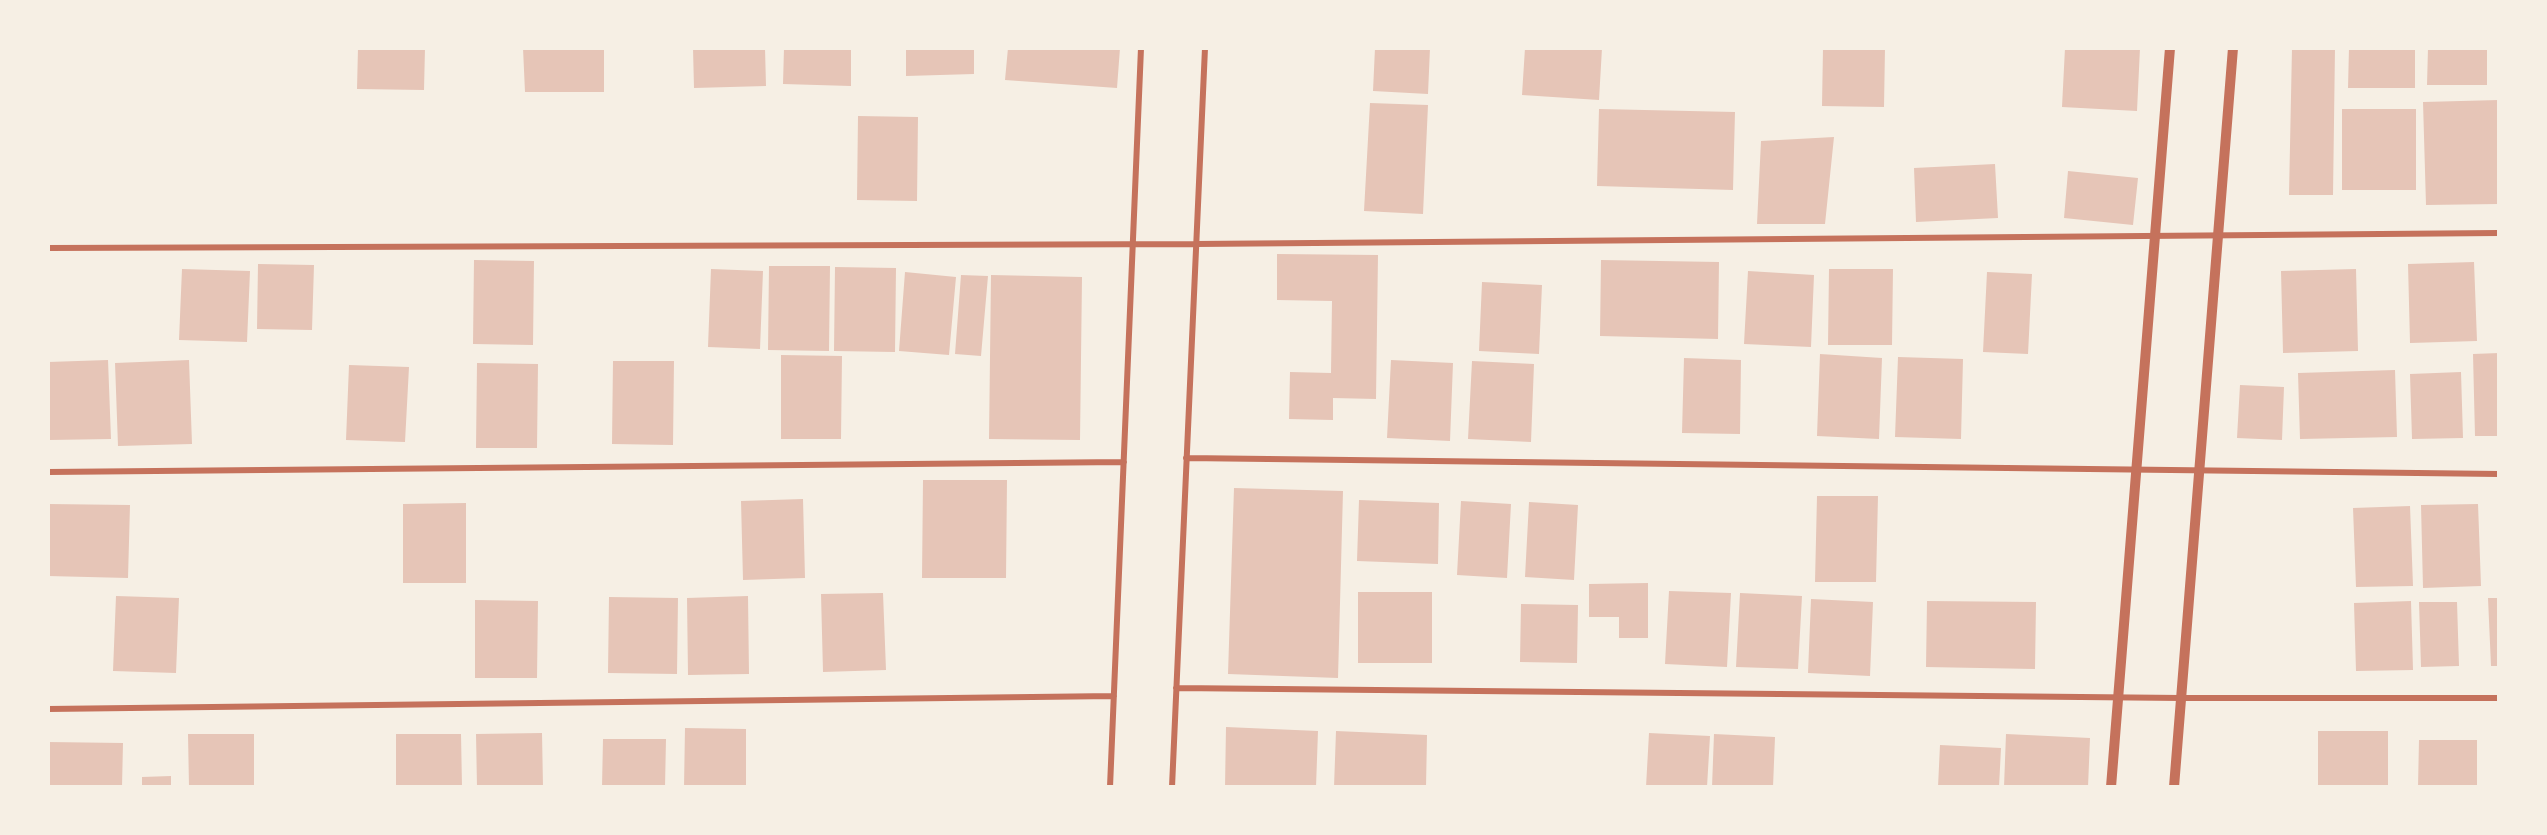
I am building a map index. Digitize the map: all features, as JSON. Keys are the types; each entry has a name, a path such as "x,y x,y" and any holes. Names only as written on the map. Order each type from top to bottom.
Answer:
{"street":[{"path":"1110,787 1141,48"},
{"path":"1172,787 1205,48"},
{"path":"2111,787 2170,48"},
{"path":"2174,787 2233,48"},
{"path":"48,248 1196,244 2499,233"},
{"path":"1186,458 2499,474"},
{"path":"48,472 1124,462"},
{"path":"1176,688 2181,698 2499,698"},
{"path":"48,710 1114,696"}],"building":[{"path":"358,48 425,48 424,90 357,89"},
{"path":"523,48 604,48 604,92 525,92"},
{"path":"693,48 765,48 766,86 694,88"},
{"path":"784,48 851,48 851,86 783,84"},
{"path":"906,48 974,48 974,74 906,76"},
{"path":"1008,48 1120,48 1117,88 1005,80"},
{"path":"1375,48 1430,48 1428,94 1373,91"},
{"path":"1525,48 1602,48 1599,100 1522,95"},
{"path":"1823,48 1885,48 1884,107 1822,106"},
{"path":"2065,48 2140,48 2137,111 2062,107"},
{"path":"2292,48 2335,48 2333,195 2289,195"},
{"path":"2349,48 2415,48 2415,88 2348,88"},
{"path":"2428,48 2487,48 2487,85 2427,85"},
{"path":"2499,100 2499,204 2426,205 2423,102"},
{"path":"1370,103 1428,105 1423,214 1364,211"},
{"path":"1599,109 1735,112 1733,190 1597,186"},
{"path":"2342,109 2416,109 2416,190 2342,190"},
{"path":"858,116 918,117 917,201 857,200"},
{"path":"1834,137 1825,224 1757,224 1761,141"},
{"path":"1995,164 1998,218 1916,222 1914,168"},
{"path":"2068,171 2138,178 2133,225 2064,218"},
{"path":"1277,254 1378,255 1376,399 1333,398 1333,420 1289,419 1290,372 1331,373 1332,301 1277,300"},
{"path":"474,260 534,261 533,345 473,344"},
{"path":"1601,260 1719,262 1718,339 1600,336"},
{"path":"2474,262 2477,341 2410,343 2408,264"},
{"path":"258,264 314,265 312,330 257,329"},
{"path":"769,266 830,266 829,351 768,350"},
{"path":"835,267 896,268 895,352 834,351"},
{"path":"182,269 250,271 247,342 179,340"},
{"path":"711,269 763,271 760,349 708,347"},
{"path":"1829,269 1893,269 1892,345 1828,345"},
{"path":"2356,269 2358,351 2283,353 2281,271"},
{"path":"1748,271 1814,275 1811,347 1744,344"},
{"path":"905,272 956,277 949,355 899,351"},
{"path":"1987,272 2032,274 2028,354 1983,352"},
{"path":"961,275 988,276 981,356 955,354"},
{"path":"991,275 1082,277 1080,440 989,439"},
{"path":"1482,282 1542,285 1539,354 1479,351"},
{"path":"2499,353 2499,436 2475,436 2473,354"},
{"path":"1820,354 1882,358 1879,439 1817,436"},
{"path":"781,355 842,356 841,439 781,439"},
{"path":"1898,357 1963,359 1961,439 1895,437"},
{"path":"1684,358 1741,360 1740,434 1682,433"},
{"path":"108,360 111,439 49,440 48,362"},
{"path":"189,360 192,444 118,446 115,363"},
{"path":"1391,360 1453,363 1450,441 1387,438"},
{"path":"613,361 674,361 673,445 612,444"},
{"path":"1472,361 1534,364 1531,442 1468,439"},
{"path":"477,363 538,364 537,448 476,448"},
{"path":"349,365 409,367 405,442 346,440"},
{"path":"2395,370 2397,437 2300,439 2298,373"},
{"path":"2461,372 2463,438 2412,439 2410,374"},
{"path":"2240,385 2284,387 2282,440 2237,438"},
{"path":"923,480 1007,480 1006,578 922,578"},
{"path":"1234,488 1343,491 1338,678 1228,674"},
{"path":"1817,496 1878,496 1876,582 1815,582"},
{"path":"803,499 805,578 743,580 741,501"},
{"path":"1359,500 1439,503 1438,564 1357,561"},
{"path":"1461,501 1511,504 1507,578 1457,575"},
{"path":"1529,502 1578,505 1574,580 1525,577"},
{"path":"466,503 466,583 403,583 403,504"},
{"path":"48,504 130,505 128,578 48,576"},
{"path":"2478,504 2481,586 2423,588 2421,505"},
{"path":"2410,506 2413,586 2356,587 2353,508"},
{"path":"1648,583 1648,638 1619,638 1619,617 1589,617 1589,584"},
{"path":"1669,591 1731,593 1727,667 1665,664"},
{"path":"1358,592 1432,592 1432,663 1358,663"},
{"path":"883,593 886,670 823,672 821,594"},
{"path":"1740,593 1802,596 1798,669 1736,667"},
{"path":"116,596 179,598 176,673 113,671"},
{"path":"748,596 749,674 688,675 687,598"},
{"path":"609,597 678,598 677,674 608,673"},
{"path":"2488,598 2499,598 2499,666 2491,666"},
{"path":"1811,599 1873,602 1870,676 1808,673"},
{"path":"475,600 538,601 537,678 475,678"},
{"path":"1927,601 2036,602 2035,669 1926,667"},
{"path":"2411,601 2413,670 2356,671 2354,603"},
{"path":"2419,602 2457,602 2459,666 2421,667"},
{"path":"1521,604 1578,605 1577,663 1520,662"},
{"path":"1226,727 1318,731 1316,787 1225,787"},
{"path":"685,728 746,729 746,787 684,787"},
{"path":"1336,731 1427,735 1426,787 1334,787"},
{"path":"2318,731 2388,731 2388,787 2318,787"},
{"path":"542,733 543,787 477,787 476,734"},
{"path":"1649,733 1710,736 1707,787 1646,787"},
{"path":"188,734 254,734 254,787 189,787"},
{"path":"396,734 461,734 462,787 396,787"},
{"path":"1714,734 1775,737 1773,787 1712,787"},
{"path":"2006,734 2090,738 2088,787 2004,787"},
{"path":"603,739 666,739 665,787 602,787"},
{"path":"2419,740 2477,740 2477,787 2418,787"},
{"path":"48,742 123,743 122,787 48,787"},
{"path":"1940,745 2001,748 1999,787 1938,787"},
{"path":"171,776 171,787 142,787 142,777"}]}
